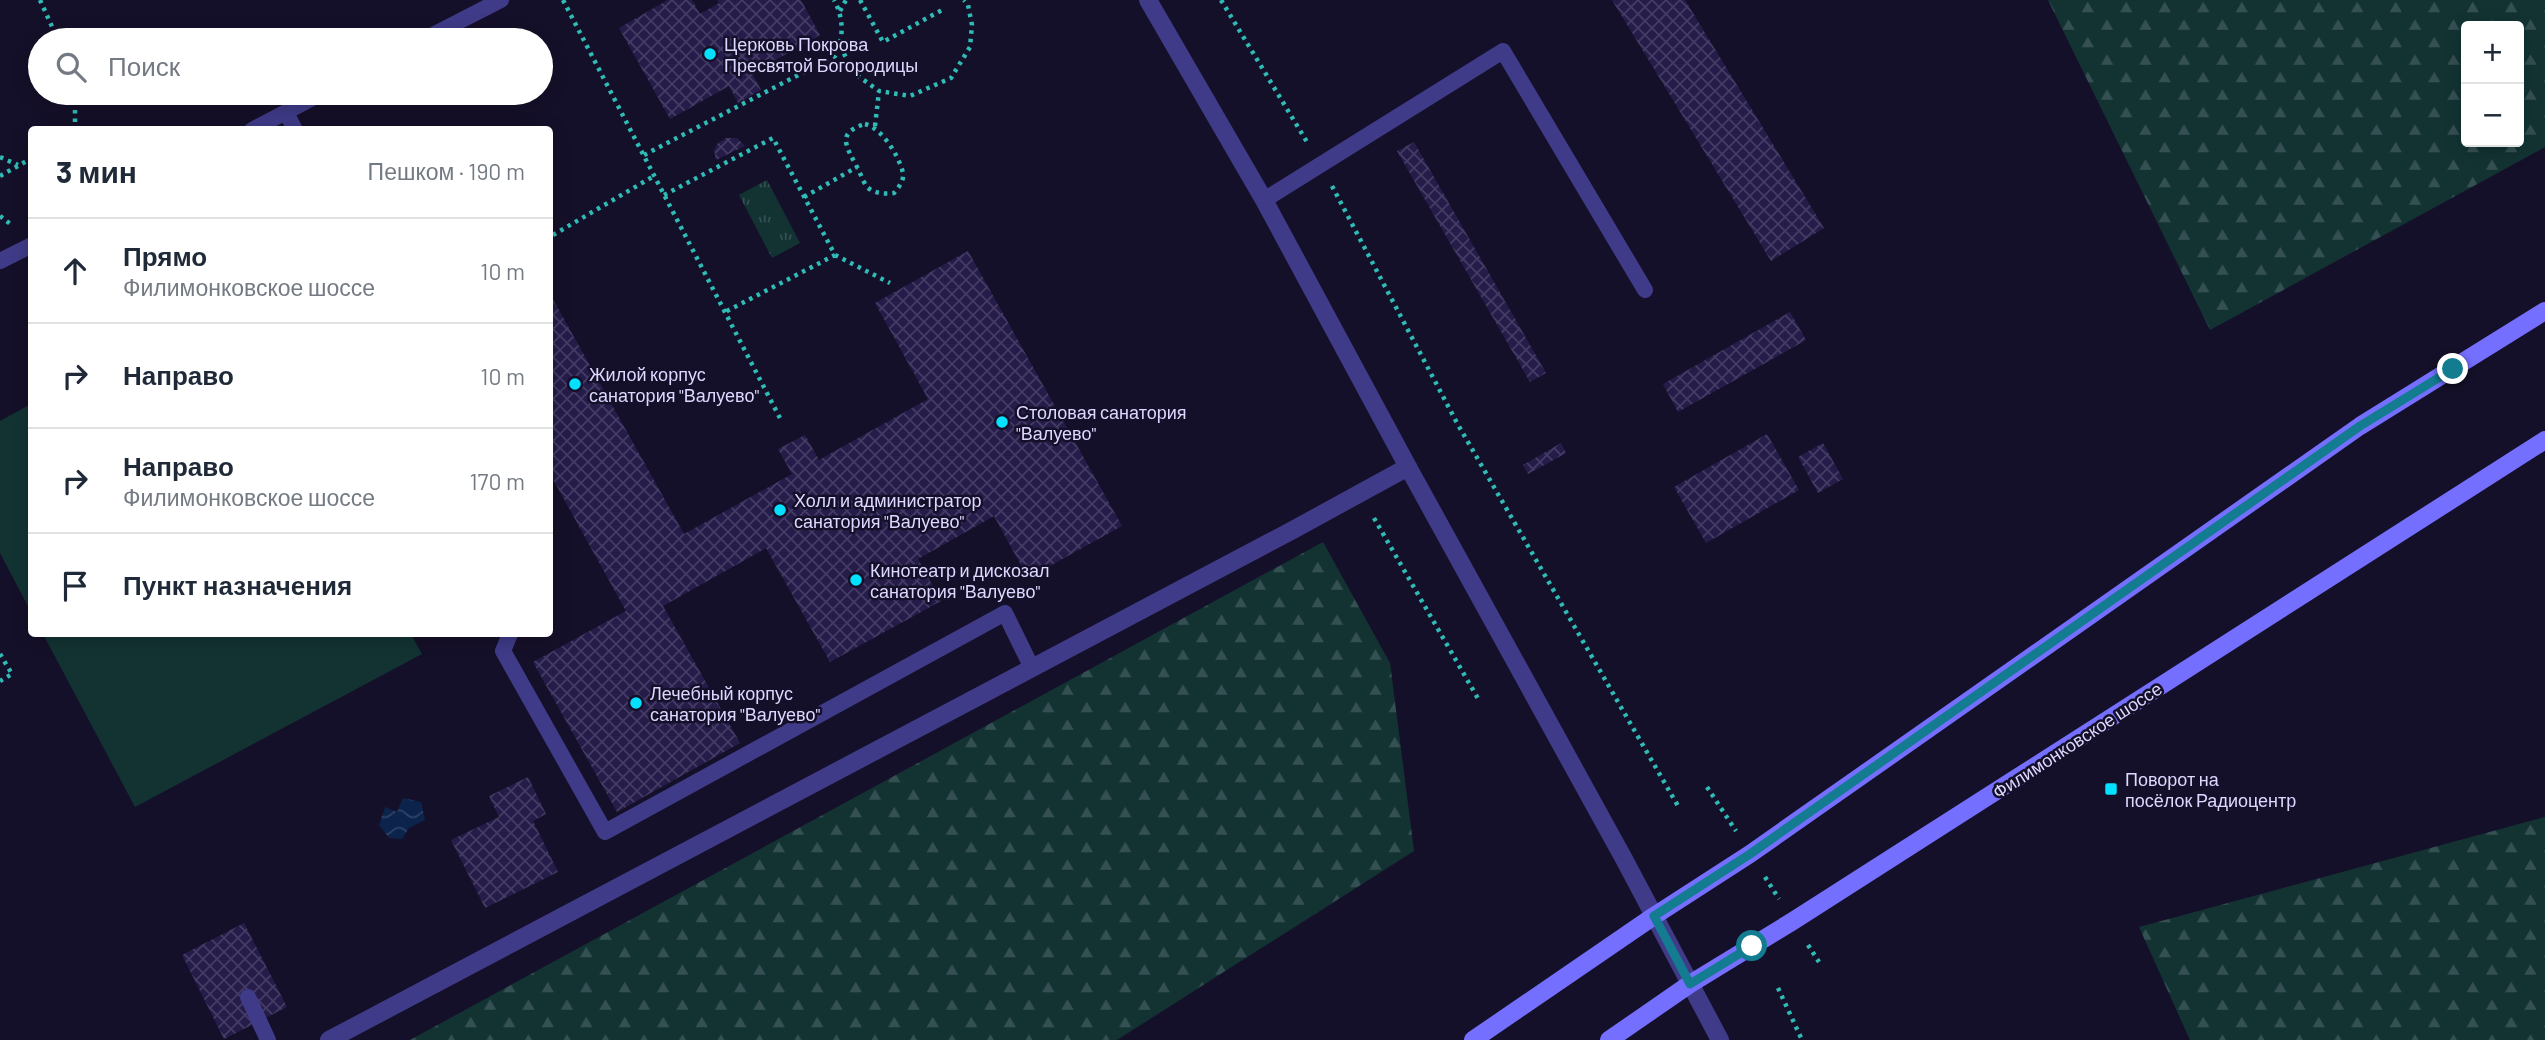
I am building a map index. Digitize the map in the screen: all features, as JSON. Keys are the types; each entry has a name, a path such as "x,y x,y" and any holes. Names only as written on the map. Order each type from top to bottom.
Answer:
{"main road":[{"path":"1473,1040 1750,854 2360,426 2545,312"},
{"name":"Филимонковское шоссе","path":"1609,1040 1690,984 1805,914 2545,440"}],"street":[{"path":"1148,0 1264,200 1720,1040"},
{"path":"329,1040 1408,467"}],"lane":[{"path":"446,28 500,0"},
{"path":"1264,200 1503,51 1645,289"},
{"path":"259,126 298,105"},
{"path":"286,111 293,126"},
{"path":"0,261 28,247"},
{"path":"509,637 503,651 605,832 1005,613 1032,668"},
{"path":"248,997 268,1040"}],"path":[{"path":"40,0 53,28"},
{"path":"564,0 782,422"},
{"path":"643,155 835,56 840,45 840,11 834,0"},
{"path":"840,11 846,0"},
{"path":"860,0 883,41 942,10"},
{"path":"840,45 854,73 879,91 910,96 951,78 970,47 972,25 968,5 964,0"},
{"path":"1220,0 1320,164 1457,423 1678,806"},
{"path":"875,127 879,91"},
{"path":"75,105 75,126"},
{"path":"865,124 875,127 891,148 903,175 901,185 894,193 881,194 868,187 857,167 845,144 846,135 853,128 865,124"},
{"path":"664,195 773,138 835,255 890,283"},
{"path":"0,157 19,165"},
{"path":"0,176 28,160"},
{"path":"804,197 857,167"},
{"path":"553,234 654,176"},
{"path":"725,312 835,255"},
{"path":"1360,494 1480,702"},
{"path":"0,653 12,674 0,681"},
{"path":"1778,988 1802,1040"}],"green space":[{"path":"2048,0 2545,0 2545,147 2210,330"},
{"path":"767,180 800,243 772,258 739,195"},
{"path":"28,406 28,606 0,553 0,421"},
{"path":"1323,542 1390,663 1414,851 1117,1040 410,1040"},
{"path":"45,637 413,637 422,654 135,807"},
{"path":"2545,817 2545,1040 2190,1040 2139,927"}],"water":[{"path":"403,798 421,802 425,820 409,828 402,839 389,838 379,825 385,807 397,812"}],"building":[{"name":"Церковь Покрова Пресвятой Богородицы","path":"668,0 692,0 700,14 719,3 717,0 801,0 820,35 752,73 761,90 738,103 729,86 670,119 619,28"},
{"path":"1612,0 1685,0 1824,228 1771,261"},
{"path":"726,138 737,138 745,146 716,160 714,150 718,143"},
{"path":"1414,142 1546,373 1530,382 1397,151"},
{"path":"968,251 1122,526 1028,578 994,516 918,559 941,601 830,662 766,548 663,606 740,743 617,812 533,662 626,611 553,479 553,299 684,534 792,474 778,449 805,435 819,460 928,399 875,303"},
{"path":"1790,312 1806,340 1678,412 1663,384"},
{"path":"1767,434 1799,490 1706,543 1674,487"},
{"path":"1561,443 1566,453 1528,474 1523,465"},
{"path":"1823,443 1843,479 1818,493 1798,457"},
{"path":"528,777 546,814 533,821 558,872 485,908 451,840 499,817 489,796"},
{"path":"244,923 287,1007 224,1039 182,955"}],"place":[{"name":"Церковь Покрова Пресвятой Богородицы","path":"710,54"},
{"name":"Жилой корпус санатория \"Валуево\"","path":"575,384"},
{"name":"Столовая санатория \"Валуево\"","path":"1002,422"},
{"name":"Холл и администратор санатория \"Валуево\"","path":"780,510"},
{"name":"Кинотеатр и дискозал санатория \"Валуево\"","path":"856,580"},
{"name":"Лечебный корпус санатория \"Валуево\"","path":"636,703"},
{"name":"Поворот на посёлок Радиоцентр","path":"2111,789"}],"route":[{"path":"1752,946 1690,984 1654,916 1750,854 2360,426 2453,369"}]}
